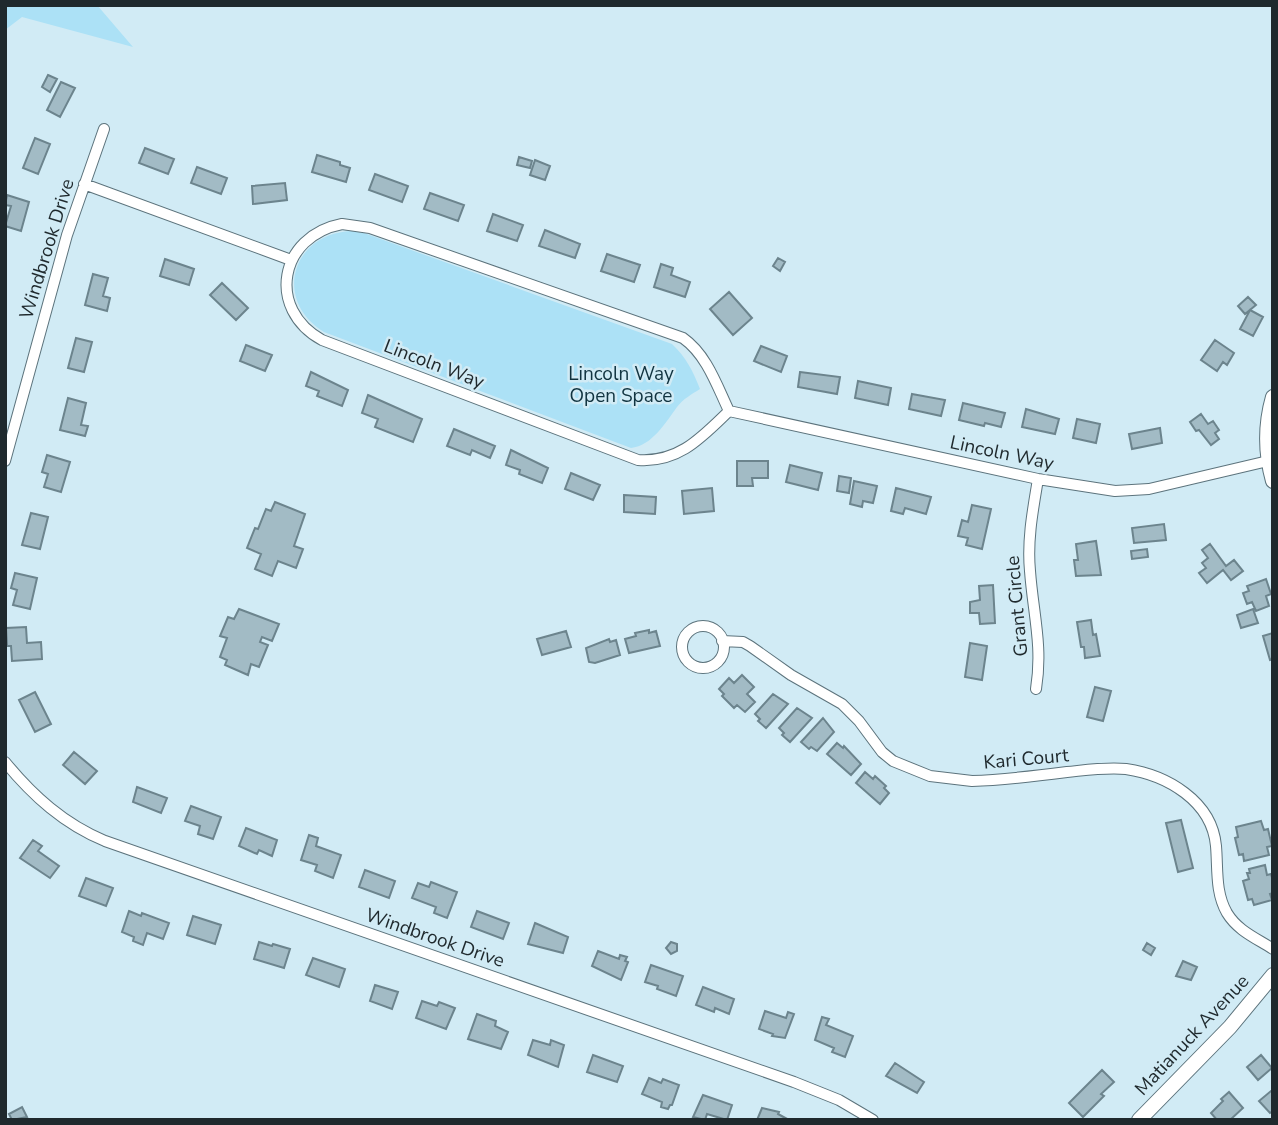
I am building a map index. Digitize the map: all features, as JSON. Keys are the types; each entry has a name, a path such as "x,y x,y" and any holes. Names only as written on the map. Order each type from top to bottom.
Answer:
{"street":[{"name":"Windbrook Drive","path":"5,461 64,244 104,129"},
{"path":"84,184 291,260 310,238 335,226 360,225 383,232 683,338 696,350 711,372 729,411"},
{"name":"Lincoln Way","path":"291,260 286,283 290,303 301,324 316,337 638,460 660,460 677,454 701,439 729,411 1088,488 1133,491 1268,461"},
{"path":"1273,397 1267,431 1268,461 1273,481"},
{"name":"Grant Circle","path":"1036,689 1040,645 1029,560 1031,520 1038,479"},
{"name":"Kari Court","path":"722,641 743,642 790,675 833,697 851,712 889,759 917,772 953,780 986,781 1116,769 1143,773 1182,790 1200,806 1211,825 1216,845 1219,891 1227,912 1241,930 1273,948"},
{"name":"Windbrook Drive","path":"5,762 53,811 95,837 794,1082 839,1100 873,1120"},
{"name":"Matianuck Avenue","path":"1139,1120 1230,1027 1273,975"}],"green space":[{"path":"5,5 97,5 133,47 22,17 5,30"},
{"name":"Lincoln Way Open Space","path":"352,231 364,233 672,344 689,365 700,389 679,404 652,438 631,448 324,332 308,319 298,303 294,287 296,270 303,255 315,243 331,235"}],"building":[{"path":"48,75 57,79 50,92 42,87"},
{"path":"61,82 75,88 60,117 47,110"},
{"path":"35,138 50,144 38,174 23,168"},
{"path":"145,148 174,159 168,174 139,163"},
{"path":"317,155 350,168 346,182 312,172"},
{"path":"519,157 532,161 530,168 517,165"},
{"path":"535,160 550,166 545,180 530,175"},
{"path":"197,167 227,178 221,194 191,183"},
{"path":"375,174 408,186 402,202 369,190"},
{"path":"285,183 287,200 253,204 252,186"},
{"path":"430,193 464,205 458,221 424,209"},
{"path":"7,195 29,202 21,231 5,226 11,206 5,205"},
{"path":"493,214 523,225 517,241 487,231"},
{"path":"545,230 580,244 575,258 539,246"},
{"path":"607,254 640,265 634,282 601,271"},
{"path":"778,258 785,262 780,271 773,266"},
{"path":"165,259 194,269 189,285 160,276"},
{"path":"661,264 673,268 671,275 690,282 685,297 654,287"},
{"path":"93,274 108,278 103,296 110,298 107,311 85,305"},
{"path":"222,283 248,308 236,320 210,295"},
{"path":"729,292 752,318 733,335 710,309"},
{"path":"1248,297 1256,305 1245,314 1238,306"},
{"path":"1250,310 1263,317 1253,336 1240,329"},
{"path":"76,338 92,342 84,372 68,368"},
{"path":"1215,340 1234,353 1227,365 1223,362 1217,371 1201,360"},
{"path":"246,345 272,355 265,371 240,361"},
{"path":"761,346 787,356 781,372 754,361"},
{"path":"311,372 348,390 342,406 317,396 319,391 306,386"},
{"path":"800,372 840,377 837,394 798,387"},
{"path":"858,381 891,388 888,405 855,398"},
{"path":"912,394 945,400 941,416 909,409"},
{"path":"368,395 422,419 413,442 375,427 378,419 362,413"},
{"path":"68,398 86,403 81,425 88,426 85,436 60,430"},
{"path":"963,403 1005,413 1001,427 959,420"},
{"path":"1026,409 1059,419 1055,434 1022,427"},
{"path":"1201,414 1208,424 1213,421 1219,430 1215,433 1219,439 1211,445 1190,422"},
{"path":"1077,419 1100,424 1096,443 1073,438"},
{"path":"1160,428 1162,443 1132,449 1129,434"},
{"path":"454,429 495,446 490,458 472,450 470,455 447,446"},
{"path":"511,450 548,468 542,483 519,474 520,470 506,465"},
{"path":"47,455 70,462 61,492 44,487 48,474 42,472"},
{"path":"737,461 768,461 768,478 752,478 753,486 737,486"},
{"path":"790,465 822,473 818,490 786,482"},
{"path":"571,473 600,485 593,500 565,489"},
{"path":"839,476 851,478 849,493 837,491"},
{"path":"854,481 877,486 873,503 863,501 862,507 850,504"},
{"path":"712,488 714,511 684,514 682,491"},
{"path":"896,488 931,497 926,514 905,508 903,514 891,511"},
{"path":"624,495 656,497 655,514 624,512"},
{"path":"275,502 305,514 294,546 303,549 296,568 278,561 272,576 255,569 261,554 247,548 266,509 271,511"},
{"path":"972,505 991,509 982,549 966,545 968,538 958,536 962,520 968,522"},
{"path":"31,513 48,517 40,549 22,545"},
{"path":"1164,524 1166,540 1134,543 1132,528"},
{"path":"1096,541 1101,575 1076,576 1076,544"},
{"path":"1210,544 1226,566 1234,560 1243,571 1231,580 1223,570 1207,583 1199,573 1206,568 1202,563 1208,558 1202,550"},
{"path":"1147,549 1148,557 1132,559 1131,551"},
{"path":"15,573 37,578 30,609 13,605 17,590 11,588"},
{"path":"1266,579 1271,594 1266,596 1269,606 1256,611 1252,602 1247,604 1243,593 1249,591 1247,586"},
{"path":"993,585 995,623 980,624 979,613 970,613 970,602 980,600 979,586"},
{"path":"239,609 279,624 272,641 262,637 260,642 268,645 259,667 251,664 248,675 225,665 227,660 220,657 227,638 220,636 228,617 234,619"},
{"path":"1253,609 1258,623 1241,628 1237,615"},
{"path":"1091,620 1100,656 1085,658 1077,622"},
{"path":"26,627 27,643 41,642 42,659 12,661 11,646 7,646 6,628"},
{"path":"649,630 649,633 656,631 660,646 629,653 625,639 636,636 635,633"},
{"path":"566,631 571,647 542,655 537,639"},
{"path":"1273,633 1273,659 1270,660 1263,636"},
{"path":"609,639 610,642 616,640 620,655 595,663 589,662 586,648"},
{"path":"970,643 987,646 982,680 965,677"},
{"path":"742,675 754,687 747,694 755,702 745,712 737,705 734,708 719,689 729,678 734,683"},
{"path":"1095,687 1111,691 1103,721 1087,717"},
{"path":"35,692 51,724 35,732 19,700"},
{"path":"773,694 788,704 766,728 755,714"},
{"path":"797,708 812,718 790,742 779,728"},
{"path":"823,718 834,732 817,751 811,747 809,749 801,742"},
{"path":"837,743 843,748 844,746 861,764 851,775 827,754"},
{"path":"74,752 97,771 85,784 63,765"},
{"path":"865,772 873,779 875,776 886,786 884,788 889,793 880,804 856,783"},
{"path":"137,787 167,798 161,813 133,802"},
{"path":"191,806 221,817 213,839 198,834 200,826 185,821"},
{"path":"1181,820 1193,868 1178,872 1166,823"},
{"path":"1261,821 1264,830 1268,829 1272,846 1267,847 1269,855 1244,861 1243,854 1239,855 1235,838 1238,837 1236,827"},
{"path":"246,828 277,840 272,856 259,850 257,854 239,846"},
{"path":"309,835 318,838 316,846 341,855 333,878 315,871 317,865 301,860"},
{"path":"33,840 42,846 38,851 59,866 50,878 20,858"},
{"path":"1265,865 1267,875 1271,874 1273,881 1273,893 1270,894 1272,900 1254,905 1252,899 1248,900 1243,881 1249,879 1249,869"},
{"path":"365,870 395,881 389,898 359,887"},
{"path":"86,878 113,888 106,906 79,896"},
{"path":"431,882 457,892 447,918 434,913 436,907 412,898 418,883 429,887"},
{"path":"129,911 169,923 163,939 147,933 143,945 122,932"},
{"path":"477,911 509,923 503,939 471,927"},
{"path":"193,916 221,925 215,944 187,935"},
{"path":"535,923 568,937 563,953 528,944"},
{"path":"259,942 290,949 284,968 254,959"},
{"path":"671,942 677,944 677,951 671,954 666,948"},
{"path":"1147,943 1155,948 1151,955 1143,950"},
{"path":"598,951 619,959 620,955 627,957 625,961 628,962 621,980 592,966"},
{"path":"313,958 345,969 339,987 306,975"},
{"path":"1183,961 1197,967 1191,980 1176,976"},
{"path":"651,965 683,976 676,996 645,982"},
{"path":"375,985 398,992 392,1009 370,1001"},
{"path":"703,987 734,999 729,1014 715,1008 714,1012 696,1005"},
{"path":"422,1001 437,1006 439,1002 455,1008 446,1029 416,1018"},
{"path":"765,1011 786,1018 788,1012 794,1014 785,1038 772,1036 773,1034 759,1029"},
{"path":"477,1014 496,1021 495,1026 508,1032 501,1049 468,1039"},
{"path":"822,1017 829,1019 826,1025 853,1036 845,1057 832,1052 834,1048 815,1040"},
{"path":"533,1040 550,1045 551,1040 564,1045 558,1067 528,1055"},
{"path":"593,1055 623,1066 617,1082 587,1072"},
{"path":"1261,1055 1272,1068 1258,1080 1247,1067"},
{"path":"895,1063 924,1082 917,1093 886,1076"},
{"path":"1102,1070 1114,1082 1083,1117 1069,1103"},
{"path":"649,1078 661,1083 663,1079 679,1085 668,1109 661,1107 662,1102 642,1094"},
{"path":"1271,1091 1273,1111 1270,1113 1259,1101"},
{"path":"1229,1092 1243,1108 1230,1120 1217,1120 1211,1113"},
{"path":"703,1095 732,1105 727,1120 707,1114 705,1120 693,1117"},
{"path":"22,1107 27,1117 12,1120 9,1114"},
{"path":"762,1108 779,1112 778,1114 789,1120 757,1120"}]}
